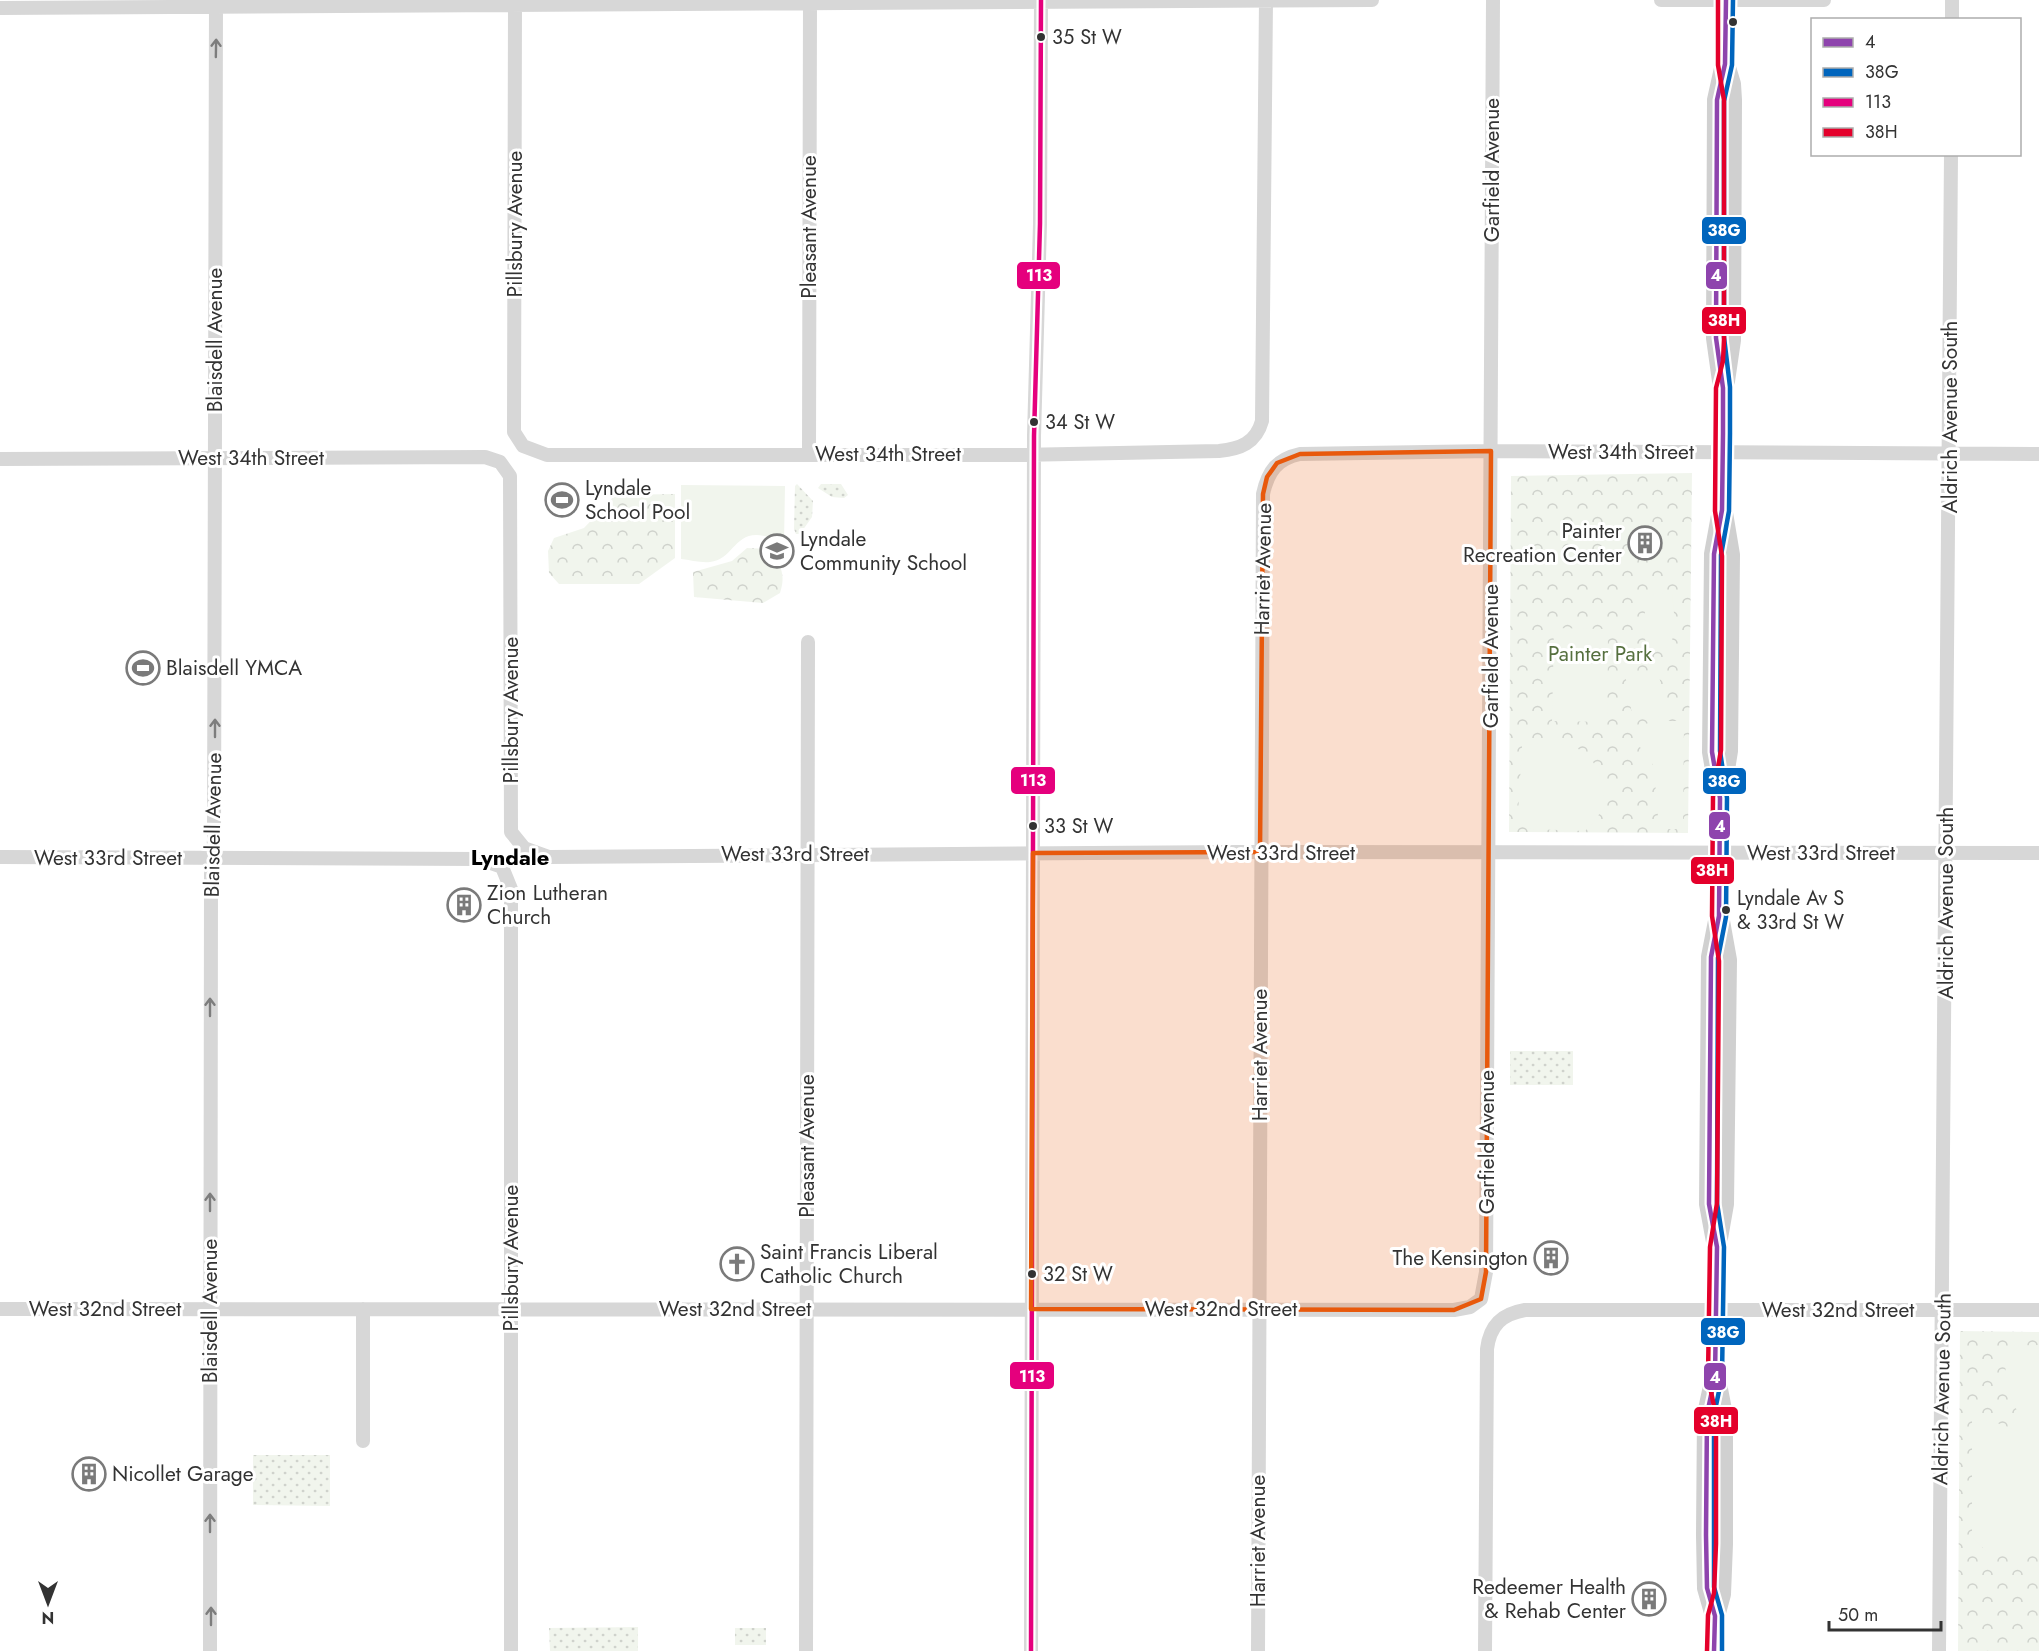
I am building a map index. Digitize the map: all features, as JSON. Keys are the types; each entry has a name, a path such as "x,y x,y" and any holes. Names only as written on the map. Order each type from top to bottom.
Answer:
{"main road":[{"path":"1714,1651 1715,1616 1707,1588 1706,1546 1707,1414 1715,1377 1717,1247 1709,1204 1711,968 1712,941 1719,916 1720,798 1712,752 1713,554 1722,510 1723,388 1716,349 1716,172 1717,94 1725,64 1726,0"}],"street":[{"name":"West 34th Street","path":"523,446 547,455 809,453 1034,455 1219,451 1237,449 1252,440 1259,432 1262,421 1266,0"},
{"path":"0,8 216,3 1372,0"},
{"name":"Garfield Avenue","path":"1470,1307 1481,1299 1486,1272 1493,0"},
{"path":"1661,0 1824,0"},
{"path":"1952,0 1952,18"},
{"path":"1031,1651 1034,455 1040,224 1041,1"},
{"name":"Pillsbury Avenue","path":"515,2 514,432 523,446"},
{"name":"Pleasant Avenue","path":"809,453 810,2"},
{"name":"Blaisdell Avenue","path":"210,1651 209,1310 216,3"},
{"name":"Aldrich Avenue South","path":"1940,1651 1951,156"},
{"name":"West 34th Street","path":"1277,463 1300,454 1491,451 2039,454"},
{"name":"West 34th Street","path":"0,459 485,457 501,462"},
{"name":"Pillsbury Avenue","path":"501,462 510,476 511,832 524,848"},
{"name":"Harriet Avenue","path":"1258,1651 1263,494 1267,477 1277,463"},
{"name":"Pleasant Avenue","path":"806,1651 808,642"},
{"name":"West 33rd Street","path":"524,848 549,857 1260,852 2039,853"},
{"name":"West 33rd Street","path":"0,858 480,859 502,867"},
{"name":"Pillsbury Avenue","path":"502,867 511,888 511,1651"},
{"name":"West 32nd Street","path":"0,1309 1454,1310 1470,1307"},
{"path":"363,1309 363,1441"},
{"name":"West 32nd Street","path":"1485,1651 1487,1349 1489,1335 1497,1321 1510,1312 1526,1310 2039,1310"}],"highlighted area":[{"path":"1491,451 1486,1272 1481,1299 1454,1310 1031,1309 1033,853 1260,852 1263,494 1267,477 1277,463 1300,454"}],"green space":[{"name":"Painter Park","path":"1692,473 1688,833 1509,832 1511,476"},
{"path":"797,484 813,501 812,517 800,534 796,534 794,529 795,486"},
{"path":"821,484 841,484 848,495 844,498 832,497 818,488"},
{"path":"681,485 785,486 784,544 768,537 755,535 746,537 719,560 699,562 681,559"},
{"path":"675,494 675,558 639,584 559,584 549,573 548,551 554,538 584,528 615,495"},
{"path":"747,548 770,549 781,570 783,580 780,593 763,603 694,597 693,572 732,561"},
{"path":"1646,593 1672,594 1674,613 1671,614 1671,628 1674,628 1671,648 1646,647 1644,600"},
{"path":"1554,628 1608,629 1607,722 1552,721"},
{"path":"1658,669 1666,715 1633,720 1625,674"},
{"path":"1684,721 1683,829 1659,829 1654,769 1651,760 1643,754 1633,730 1637,725"},
{"path":"1538,743 1576,748 1589,757 1598,771 1603,788 1603,804 1599,815 1585,831 1531,829 1518,815 1522,746"},
{"path":"1510,1051 1573,1051 1573,1085 1510,1085"},
{"path":"1960,1331 2039,1332 2039,1651 1958,1651"},
{"path":"2039,1345 2039,1551 1986,1551 1972,1537 1972,1420 1992,1421 2036,1438 2027,1428 2015,1407 2008,1384 2004,1346"},
{"path":"253,1455 330,1455 330,1506 253,1505"},
{"path":"638,1627 638,1651 550,1651 549,1628"},
{"path":"735,1628 766,1628 766,1645 735,1645"}],"shaded area":[{"name":"Lyndale School Pool","path":"550,487 575,487 575,513 550,513"}],"transit line":[{"name":"113","path":"1031,1651 1034,436 1040,224 1041,0"},
{"name":"38H","path":"1707,1651 1708,1615 1714,1593 1716,1544 1716,1416 1708,1377 1710,1247 1717,1203 1719,961 1712,916 1713,797 1721,750 1722,556 1715,511 1716,388 1723,361 1724,340 1724,100 1718,65 1718,0"},
{"name":"4","path":"1714,1651 1715,1616 1707,1588 1706,1535 1707,1414 1715,1377 1717,1247 1709,1204 1711,957 1719,916 1720,798 1712,752 1714,554 1722,510 1723,433 1723,388 1716,338 1717,100 1725,64 1726,0"},
{"name":"38G","path":"1722,1651 1722,1615 1714,1587 1714,1415 1722,1377 1724,1247 1717,1203 1718,958 1726,917 1727,798 1720,751 1721,555 1729,511 1730,433 1730,387 1724,337 1724,101 1732,65 1733,0"}],"place":[{"name":"35 St W","path":"1041,37"},
{"name":"34 St W","path":"1034,422"},
{"name":"Lyndale School Pool","path":"562,500"},
{"name":"Painter Recreation Center","path":"1645,543"},
{"name":"Lyndale Community School","path":"777,551"},
{"name":"Blaisdell YMCA","path":"143,668"},
{"name":"33 St W","path":"1033,826"},
{"name":"Zion Lutheran Church","path":"464,905"},
{"name":"Lyndale Av S & 33rd St W","path":"1726,910"},
{"name":"The Kensington","path":"1551,1258"},
{"name":"Saint Francis Liberal Catholic Church","path":"737,1264"},
{"name":"32 St W","path":"1032,1274"},
{"name":"Nicollet Garage","path":"89,1474"},
{"name":"Redeemer Health & Rehab Center","path":"1649,1599"}],"district":[{"name":"Lyndale","path":"510,857"}]}
